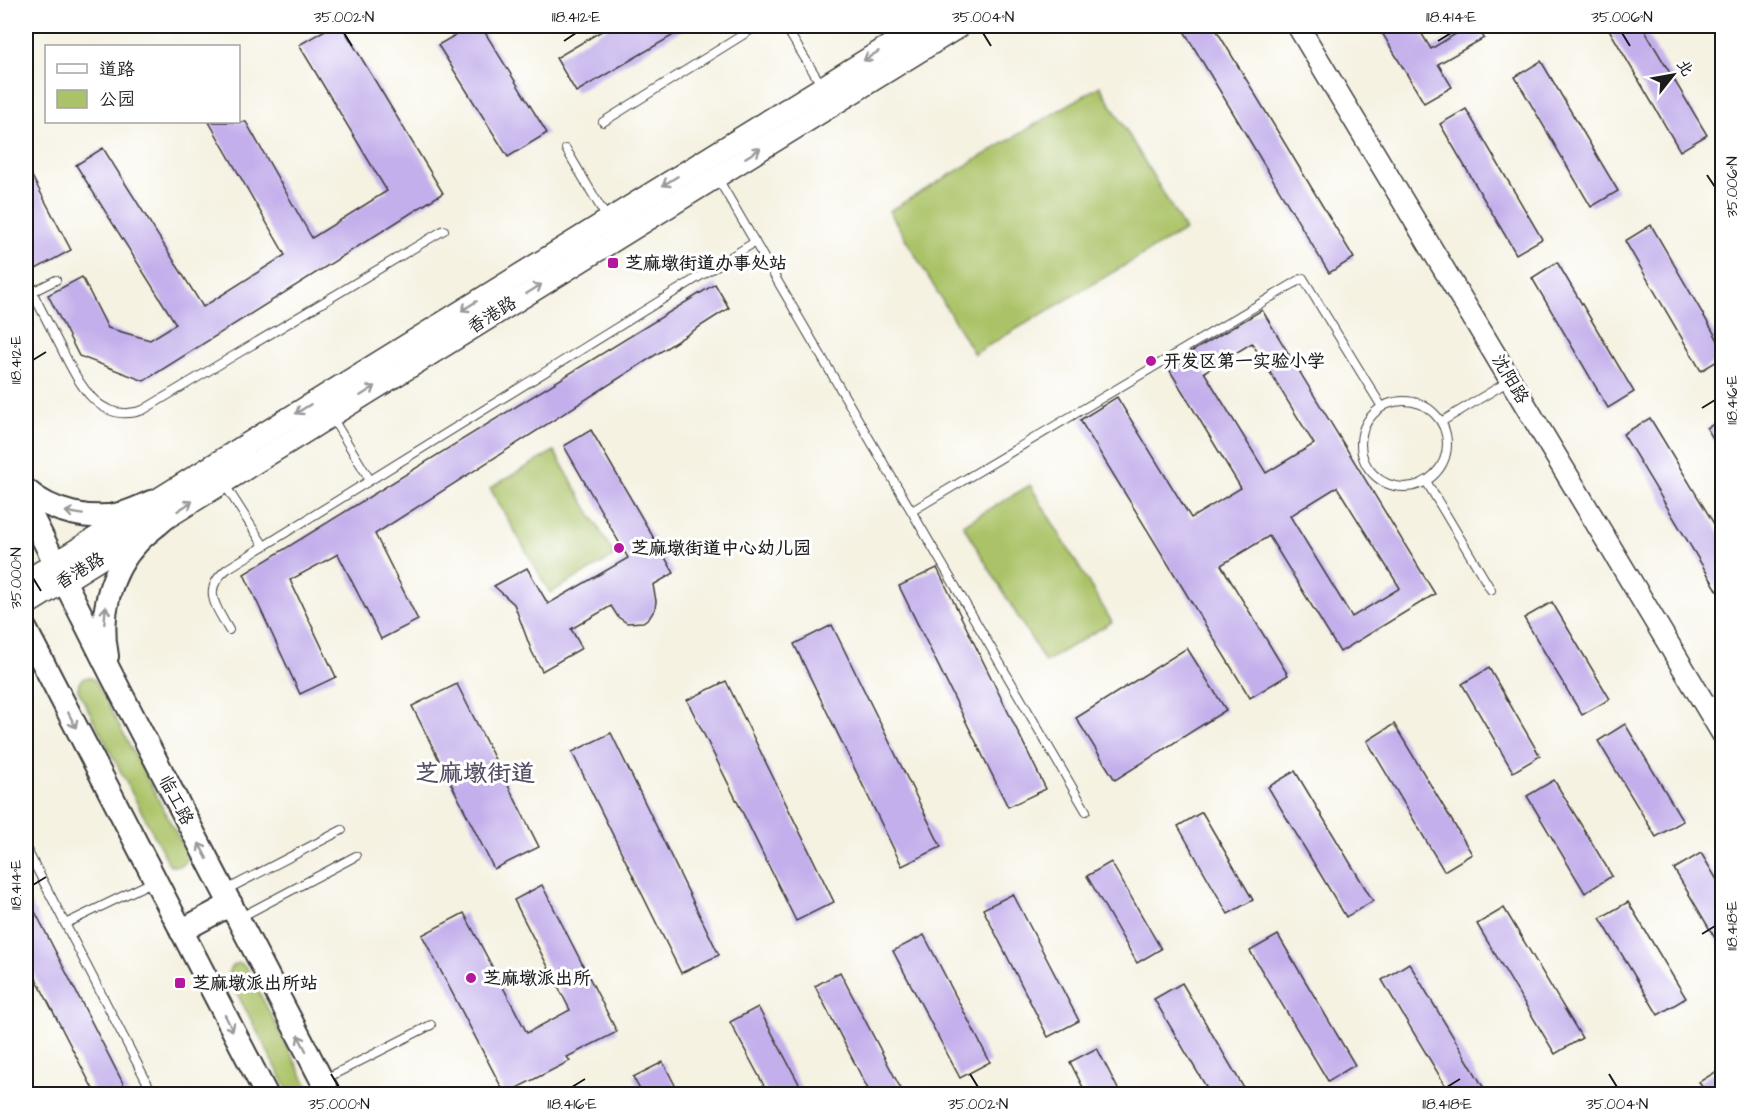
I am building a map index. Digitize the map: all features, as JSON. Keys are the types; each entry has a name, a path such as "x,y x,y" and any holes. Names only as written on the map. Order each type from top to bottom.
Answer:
{"main road":[{"name":"香港路","path":"26,605 59,572 157,512 608,220 921,26"},
{"name":"香港路","path":"157,512 223,481 960,26"},
{"name":"沈阳路","path":"1298,26 1510,380 1715,705 1722,733"},
{"path":"26,490 35,498 63,511 93,516 157,512"},
{"name":"临工路","path":"26,505 325,1087"},
{"path":"110,672 103,639 106,604 117,572 157,512"},
{"name":"香港路","path":"26,581 59,572"},
{"path":"26,630 266,1095"},
{"path":"26,669 57,691"},
{"path":"181,931 231,905"}],"lane":[{"path":"603,122 757,26"},
{"path":"785,26 822,87"},
{"path":"566,149 608,220"},
{"path":"716,176 1086,811"},
{"path":"26,279 29,293 85,392 105,408 121,412 137,412 444,230"},
{"path":"229,630 212,599 212,590 220,575 755,242"},
{"path":"912,512 1303,278 1382,406"},
{"path":"29,293 56,280"},
{"path":"1441,422 1510,380"},
{"path":"1395,402 1414,403 1432,412 1441,422 1447,443 1445,454 1435,474 1426,481 1415,486 1390,485 1379,480 1367,466 1361,448 1361,436 1372,414 1382,406 1395,402"},
{"path":"330,415 370,480"},
{"path":"223,481 264,546"},
{"path":"1426,481 1491,590"},
{"path":"231,905 342,830"},
{"path":"26,848 153,1095"},
{"path":"231,905 356,856"},
{"path":"65,924 155,880"},
{"path":"325,1087 431,1024"}],"green space":[{"path":"1100,86 1185,230 974,354 889,211"},
{"path":"554,451 615,556 550,593 490,488"},
{"path":"1030,485 1112,622 1045,662 963,525"},
{"path":"89,677 95,680 187,854 186,862 182,865 169,864 78,690 80,681"},
{"path":"240,963 246,967 312,1094 290,1094 228,976 231,967"}],"building":[{"path":"332,26 342,26 443,193 144,381 79,356 48,295 82,277 108,328 150,340 176,324 76,165 103,148 203,307 285,255 210,123 246,122 312,238 387,191 299,45"},
{"path":"471,26 481,26 547,133 508,157 438,45"},
{"path":"610,26 689,26 576,92 556,58"},
{"path":"1181,26 1214,26 1354,258 1329,273"},
{"path":"1378,26 1417,26 1431,49 1459,32 1455,26 1477,26 1484,38 1438,64 1452,87 1424,103"},
{"path":"1607,26 1642,26 1707,135 1680,151"},
{"path":"1541,61 1618,191 1591,207 1515,77"},
{"path":"1466,109 1542,239 1516,254 1440,124"},
{"path":"26,165 71,250 36,269 26,248"},
{"path":"1651,225 1722,347 1722,358 1701,371 1625,241"},
{"path":"1557,262 1634,392 1608,408 1532,278"},
{"path":"715,284 729,308 375,534 418,620 381,639 338,554 290,580 336,677 300,694 244,574"},
{"path":"1262,310 1435,594 1340,652 1269,536 1221,565 1288,675 1250,698 1080,420 1117,397 1191,518 1241,488 1167,366","holes":["1252,343 1314,444 1266,473 1204,372","1337,487 1400,588 1352,617 1290,516"]},
{"path":"1650,418 1722,537 1722,598 1623,434"},
{"path":"1722,419 1722,454 1707,428"},
{"path":"591,430 674,573 653,585 656,601 655,609 650,617 643,622 627,623 618,617 611,606 571,629 582,648 542,671 532,652 514,604 494,586 527,568 548,604 628,558 564,446"},
{"path":"937,568 1046,789 1008,807 899,586"},
{"path":"1552,602 1610,699 1582,715 1524,618"},
{"path":"832,625 941,847 902,866 794,644"},
{"path":"1187,648 1226,710 1115,780 1076,718"},
{"path":"1489,668 1540,756 1513,772 1462,684"},
{"path":"726,681 834,902 796,921 687,700"},
{"path":"457,684 539,847 494,869 412,706"},
{"path":"1394,724 1472,854 1444,871 1367,741"},
{"path":"1625,724 1683,821 1656,837 1598,741"},
{"path":"611,733 719,955 681,973 572,752"},
{"path":"1295,771 1373,901 1346,917 1268,787"},
{"path":"1554,780 1612,876 1585,893 1527,796"},
{"path":"1202,812 1253,900 1228,914 1178,826"},
{"path":"1701,853 1722,888 1722,950 1674,869"},
{"path":"1111,862 1161,949 1137,963 1087,876"},
{"name":"芝麻墩派出所","path":"542,885 617,1032 567,1057 570,1061 505,1094 422,935 464,913 527,1033 570,1010 514,900"},
{"path":"26,894 129,1095 96,1095 26,959"},
{"path":"1013,894 1079,1021 1048,1037 983,909"},
{"path":"1628,902 1686,998 1658,1015 1600,918"},
{"path":"1504,908 1582,1038 1555,1054 1477,924"},
{"path":"924,935 990,1062 960,1078 893,951"},
{"path":"1278,935 1355,1065 1328,1081 1250,951"},
{"path":"1409,963 1488,1095 1451,1095 1382,980"},
{"path":"840,972 904,1095 871,1095 815,986"},
{"path":"1182,983 1248,1095 1211,1095 1154,999"},
{"path":"758,1007 805,1095 769,1095 730,1022"},
{"path":"1097,1048 1121,1095 1087,1095 1070,1062"},
{"path":"663,1062 680,1095 643,1095 633,1077"},
{"path":"1722,1068 1722,1095 1707,1095 1699,1082"}],"place":[{"name":"芝麻墩街道办事处站","path":"613,263"},
{"name":"开发区第一实验小学","path":"1151,361"},
{"name":"芝麻墩街道中心幼儿园","path":"619,548"},
{"name":"芝麻墩派出所","path":"471,978"},
{"name":"芝麻墩派出所站","path":"180,983"}],"district":[{"name":"芝麻墩街道","path":"475,774"}]}
